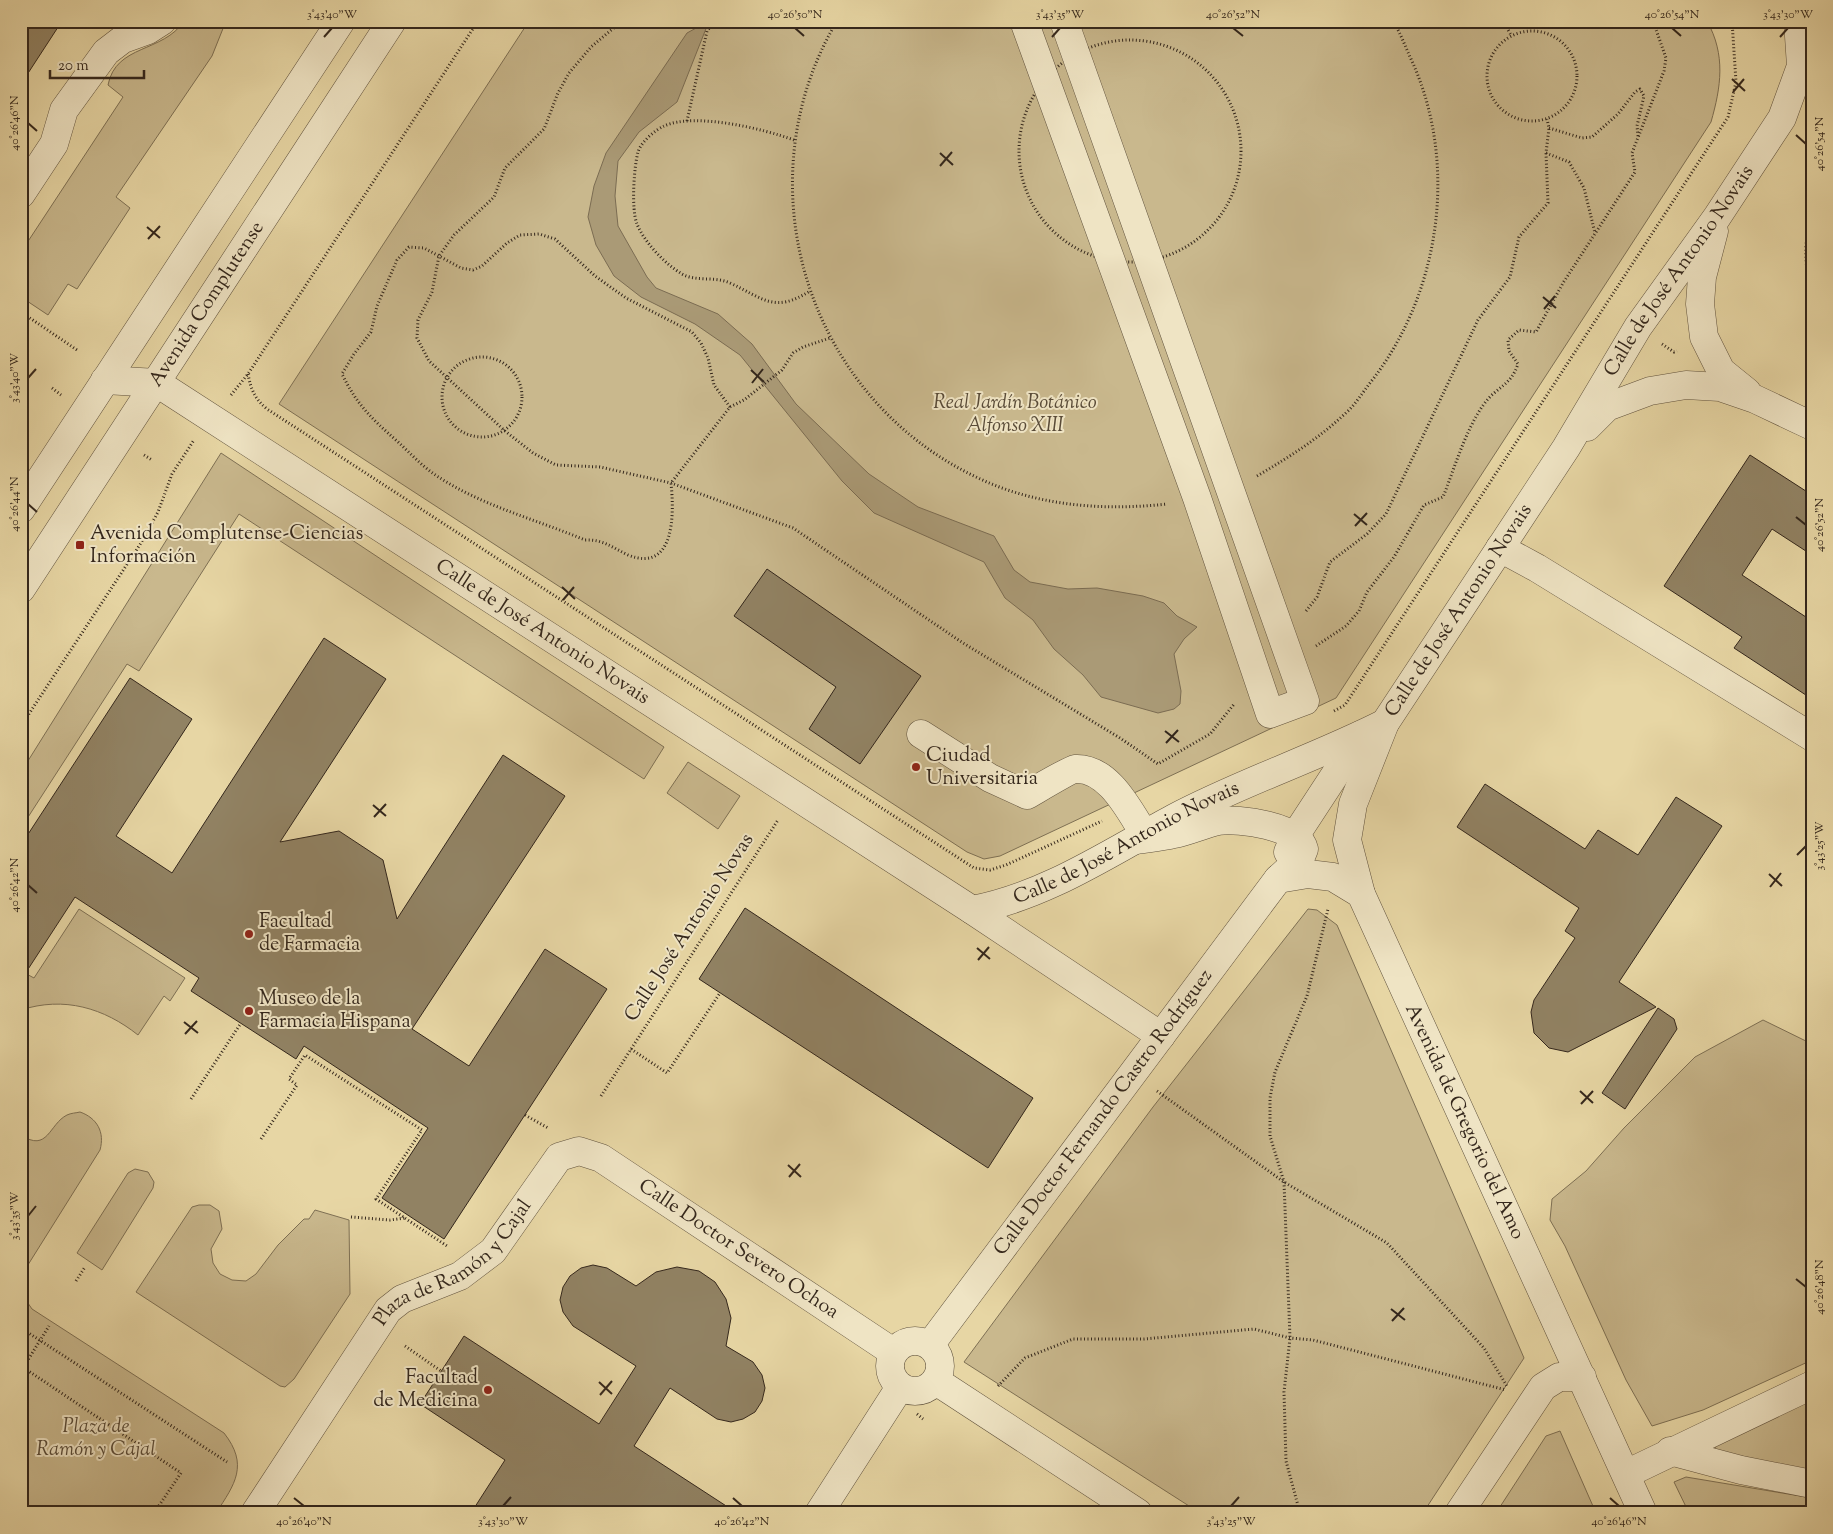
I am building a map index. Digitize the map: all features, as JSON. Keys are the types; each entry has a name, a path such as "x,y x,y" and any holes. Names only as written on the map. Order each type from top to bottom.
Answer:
{"street":[{"path":"21,194 54,144 64,110 106,52 123,39 148,30 162,21"},
{"path":"21,509 341,21"},
{"name":"Avenida Complutense","path":"21,589 392,21"},
{"path":"1024,21 1197,498 1270,714 1277,719 1305,702 1150,261 1074,54 1064,21"},
{"name":"Calle de José Antonio Novais","path":"972,910 992,907 1048,887 1141,838 1174,818 1373,729 1500,548 1566,448 1638,326 1717,217 1782,118 1801,66 1803,23"},
{"name":"Calle de José Antonio Novais","path":"1782,118 1803,104 1812,101"},
{"path":"1717,217 1702,277 1700,304 1704,337 1721,371 1755,399"},
{"name":"Calle de José Antonio Novais","path":"105,380 156,383 972,910 1161,1036"},
{"path":"1566,448 1607,407 1650,391 1686,385 1720,387 1755,399 1812,426"},
{"path":"1500,548 1537,568 1812,737"},
{"name":"Calle Doctor Fernando Castro Rodríguez","path":"930,1345 1278,880 1295,836 1373,729"},
{"name":"Avenida de Gregorio del Amo","path":"1373,729 1353,804 1347,840 1361,894 1643,1513"},
{"path":"921,734 990,778 1027,795 1073,769 1092,772 1123,798 1130,808 1141,838 1173,834 1220,821 1257,823 1295,836"},
{"path":"1278,880 1308,874 1333,877 1361,894"},
{"name":"Calle Doctor Severo Ochoa","path":"579,1152 601,1158 893,1352"},
{"name":"Plaza de Ramón y Cajal","path":"254,1513 388,1310 402,1299 460,1276 492,1251 559,1157 579,1152"},
{"path":"922,1341 930,1345 935,1350 940,1365 936,1380 923,1390 915,1392 900,1386 894,1381 889,1367 893,1352 906,1342 922,1341"},
{"path":"1458,1513 1543,1387 1560,1377 1582,1377"},
{"path":"936,1380 1138,1513"},
{"path":"1626,1474 1670,1451 1812,1385"},
{"path":"819,1513 900,1386"},
{"path":"1670,1451 1741,1470 1812,1484"}],"path":[{"path":"227,401 248,374 478,21"},
{"path":"622,21 591,47 569,72 558,93 544,129 505,168 494,197 454,235 439,256 432,292 418,320 417,338 429,361 505,431 533,453 556,465 600,467 671,483 793,528 963,643 1120,738 1158,764 1210,734 1257,676"},
{"path":"687,121 707,31 715,21"},
{"path":"837,21 824,43 806,90 794,140 792,191 796,233 810,291 830,338 858,381 892,419 932,451 976,477 1023,495 1073,506 1124,509 1175,504 1197,498"},
{"path":"1230,488 1255,477 1306,447 1350,409 1387,362 1414,310 1432,254 1439,195 1435,136 1420,79 1393,21"},
{"path":"1503,21 1511,35"},
{"path":"1290,660 1346,626 1359,611 1367,592 1394,557 1424,505 1443,497 1469,434 1484,405 1514,377 1518,364 1509,351 1508,340 1519,330 1536,332 1562,283 1635,172 1632,153 1664,71 1666,58 1654,21"},
{"path":"1328,714 1345,705 1728,117 1736,82 1732,21"},
{"path":"1525,31 1539,31 1554,36 1566,46 1574,59 1578,74 1576,90 1568,104 1547,120 1527,122 1512,117 1501,109 1492,98 1487,84 1487,70 1491,56 1500,44 1511,35 1525,31"},
{"path":"1074,54 1102,43 1132,40 1161,44 1188,56 1211,75 1229,100 1239,128 1242,157 1236,186 1223,213 1203,236 1179,252"},
{"path":"1045,79 1029,103 1020,132 1019,161 1025,190 1039,216 1059,237 1084,253 1112,262"},
{"path":"1549,128 1582,138 1592,136 1618,114 1635,92 1640,89 1644,96 1637,126 1638,139"},
{"path":"1280,632 1300,617 1317,597 1330,562 1368,534 1386,514 1478,320 1510,277 1518,237 1548,203 1546,153 1549,128 1547,120"},
{"path":"794,140 764,129 687,121 664,126 650,136 638,151 634,208 637,224 648,242 666,262 683,275 722,279 772,303 794,301 810,291"},
{"path":"1546,153 1569,162 1584,188 1595,234"},
{"path":"1812,219 1807,228 1807,257 1812,296"},
{"path":"730,407 714,385 708,358 701,343 692,332 626,298 595,276 555,240 539,234 520,235 507,242 482,266 473,270 461,268 424,248 409,247 396,260 378,306 372,332 354,354 342,374 353,397 365,413 433,474 454,486 507,510 585,540 598,539 630,556 643,557 654,555 664,548 671,535 673,504 671,483 730,407 744,400 782,370 793,352 830,338"},
{"path":"21,312 77,350"},
{"path":"1659,342 1674,352 1680,349"},
{"path":"479,357 492,358 514,372 520,384 523,397 521,410 515,421 505,431 494,436 480,438 467,435 447,417 443,404 443,390 447,377 466,360 479,357"},
{"path":"248,374 250,387 257,400 267,409 974,868 990,870 1006,865 1130,808"},
{"path":"21,726 141,543 158,512 172,474 196,438"},
{"name":"Calle José Antonio Novas","path":"601,1096 794,795"},
{"path":"1300,1513 1286,1461 1284,1392 1290,1338 1284,1182 1270,1136 1270,1098 1275,1072 1307,996 1328,909"},
{"path":"631,1049 667,1073 720,993"},
{"path":"191,1099 241,1023"},
{"path":"261,1138 297,1085 289,1079 305,1055 422,1130 376,1199 447,1246"},
{"path":"993,1391 1025,1358 1073,1339 1144,1339 1254,1329 1290,1338 1313,1340 1509,1391 1484,1348 1388,1243 1284,1182 1156,1090"},
{"path":"525,1114 548,1128"},
{"path":"351,1217 390,1220 405,1218"},
{"path":"76,1281 85,1267"},
{"path":"49,1326 22,1368 181,1473 154,1513"},
{"path":"21,1328 227,1462"},
{"path":"405,1346 441,1370"}],"green space":[{"path":"184,21 226,21 212,56 116,197 130,208 77,289 68,284 48,315 21,297 21,252 123,97 108,85 113,72 120,62 130,55 164,39"},
{"name":"Real Jardín Botánico Alfonso XIII","path":"529,21 1707,21 1717,46 1720,71 1711,122 1336,698 1000,856 984,859 967,852 279,404"},
{"path":"221,453 664,747 644,779 239,514 139,671 127,664 21,828 21,772"},
{"path":"688,762 740,796 718,829 667,793"},
{"path":"79,909 185,978 170,1001 164,996 138,1035 111,1018 83,1007 53,1004 21,1010 21,971 34,978"},
{"path":"1308,909 1317,910 1337,925 1524,1358 1423,1513 1200,1513 964,1362 1153,1107"},
{"path":"1763,1020 1812,1044 1812,1360 1703,1410 1652,1426 1626,1380 1565,1246 1550,1220 1552,1199 1586,1171 1624,1128 1695,1057"},
{"path":"80,1112 91,1118 98,1126 101,1137 100,1150 21,1276 21,1135 30,1140 37,1141 43,1139 61,1119 69,1114"},
{"path":"135,1169 148,1172 154,1182 153,1188 102,1270 77,1253 128,1173"},
{"path":"210,1205 219,1211 222,1229 211,1249 213,1263 220,1274 232,1280 246,1281 256,1274 278,1245 304,1219 309,1219 315,1210 349,1220 350,1294 294,1379 285,1387 280,1386 136,1292 192,1207"},
{"name":"Plaza de Ramón y Cajal","path":"21,1293 32,1309 224,1433 232,1444 237,1465 236,1474 229,1493 216,1513 21,1513"},
{"path":"1812,1394 1812,1471 1715,1451 1716,1436"},
{"path":"1560,1431 1596,1513 1496,1513 1546,1436"},
{"path":"1686,1477 1812,1498 1812,1513 1689,1513 1674,1482"}],"shaded area":[{"path":"709,21 677,102 639,132 618,161 615,196 618,226 647,277 656,288 718,314 752,344 796,404 869,474 918,507 994,536 1014,570 1030,582 1068,589 1097,588 1143,596 1164,603 1177,616 1197,627 1184,639 1174,654 1181,691 1180,704 1174,709 1158,713 1101,697 1083,675 1054,649 1033,620 1005,598 984,562 874,513 842,481 740,355 695,324 641,297 614,276 596,245 588,217 594,186 606,153 687,33"}],"building":[{"path":"21,21 62,21 21,84"},
{"path":"1750,455 1812,495 1812,555 1772,529 1742,575 1812,621 1812,699 1734,648 1742,637 1664,586"},
{"path":"767,569 921,676 860,764 809,729 836,687 734,616"},
{"name":"Facultad de Farmacia","path":"324,638 386,679 280,842 339,831 383,860 397,919 503,755 565,796 412,1029 469,1066 545,949 607,989 444,1239 382,1198 428,1128 304,1046 296,1059 191,991 199,978 75,897 21,980 21,845 130,678 192,719 116,836 172,873"},
{"path":"1485,784 1585,849 1598,830 1638,855 1676,797 1722,826 1619,982 1656,1007 1568,1052 1549,1048 1534,1033 1531,1012 1534,1000 1575,938 1565,931 1579,908 1457,827"},
{"path":"745,908 1033,1098 988,1168 699,979"},
{"path":"1658,1008 1674,1019 1677,1029 1625,1109 1602,1093"},
{"name":"Facultad de Medicina","path":"593,1265 607,1268 636,1286 656,1272 677,1267 699,1271 715,1282 726,1299 731,1318 726,1346 753,1362 762,1375 765,1388 762,1401 755,1412 743,1419 731,1422 717,1419 670,1388 634,1446 737,1513 471,1513 505,1460 420,1404 464,1336 599,1424 636,1366 573,1326 563,1312 560,1300 563,1287 570,1276 581,1268"}],"place":[{"name":"Avenida Complutense-Ciencias Información","path":"80,545"},
{"name":"Ciudad Universitaria","path":"916,767"},
{"name":"Facultad de Farmacia","path":"249,934"},
{"name":"Museo de la Farmacia Hispana","path":"249,1011"},
{"name":"Facultad de Medicina","path":"488,1390"}]}
